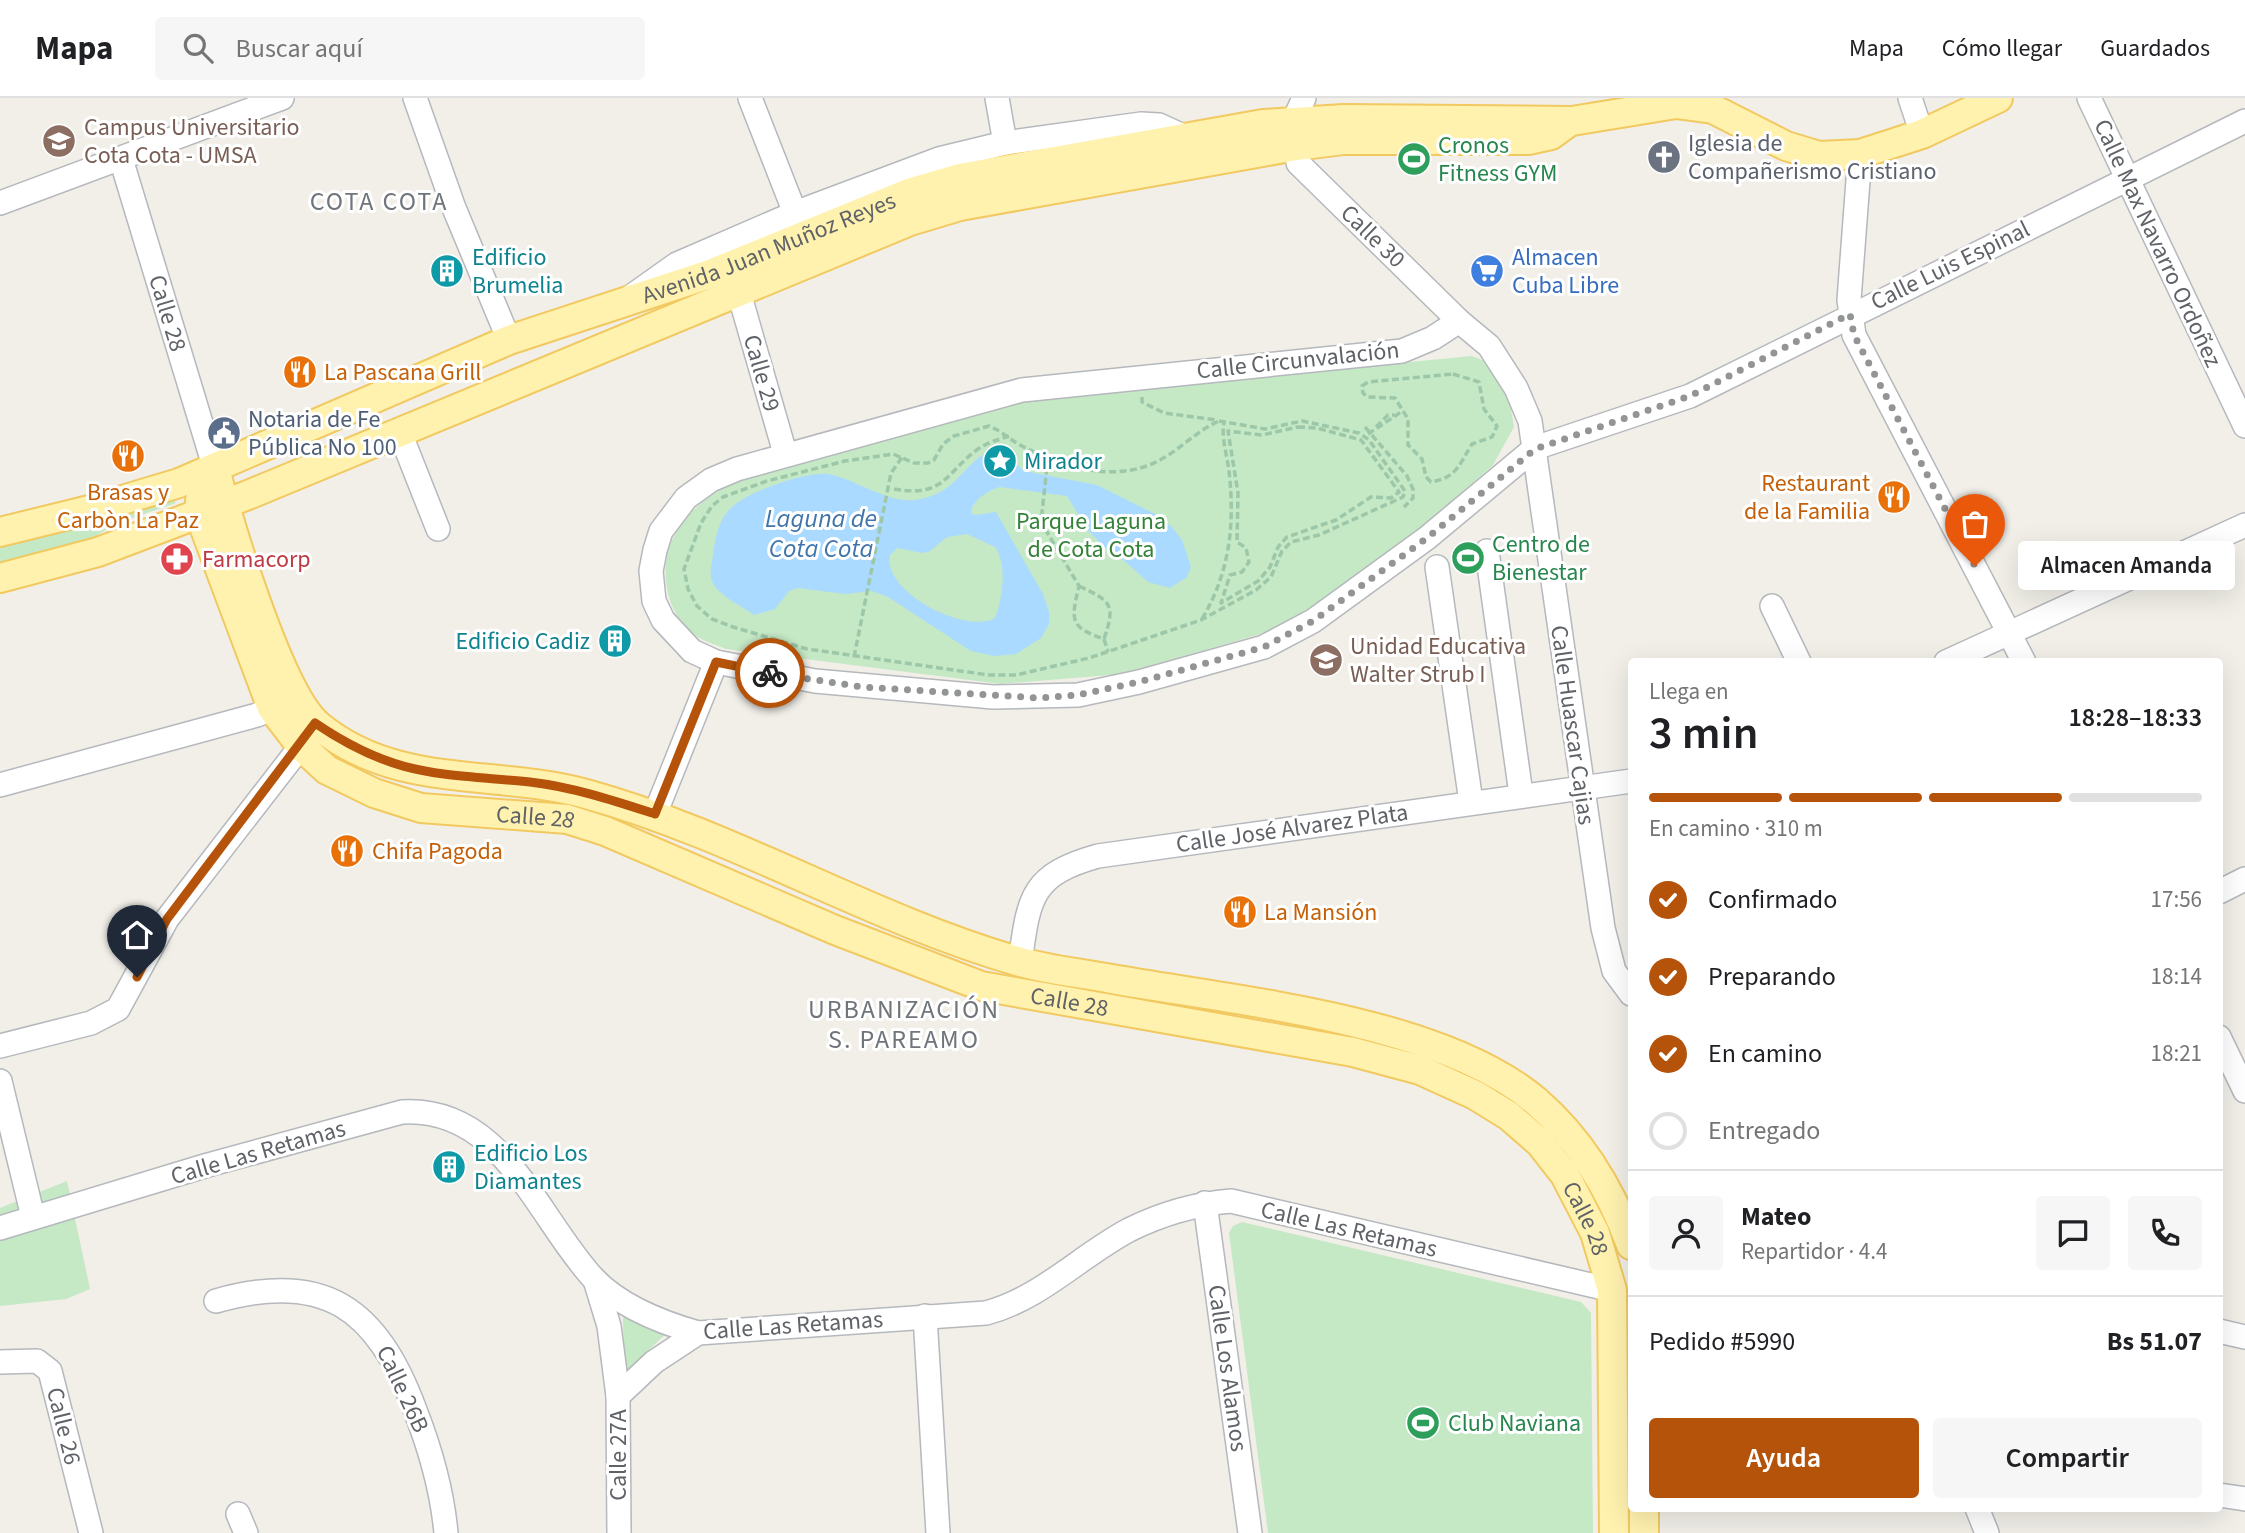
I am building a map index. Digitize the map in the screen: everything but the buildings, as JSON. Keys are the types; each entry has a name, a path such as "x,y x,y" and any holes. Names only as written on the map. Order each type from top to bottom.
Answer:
{"main road":[{"name":"Avenida Juan Muñoz Reyes","path":"0,532 159,490 509,340 710,274 909,193 960,178 1183,136 1298,122 1343,140 1528,140 1551,135 1583,113 1676,104 1713,109 1786,146 1819,156 1860,154 1922,134 1998,98"},
{"name":"Avenida Juan Muñoz Reyes","path":"0,578 98,552 212,508 400,433 910,220 1298,122"},
{"name":"Calle 28","path":"215,468 212,508 278,656 284,701 308,735 327,770 350,783 421,808 567,819 604,831 835,930 981,986 1014,993 1278,1022 1368,1026 1433,1045 1481,1083 1509,1116 1540,1143 1565,1175 1621,1288 1622,1425 1614,1533"},
{"name":"Calle 28","path":"308,735 389,764 433,775 531,782 614,801 655,814 879,911 1020,962 1278,1022"},
{"path":"604,831 614,801"},
{"path":"1014,993 1020,962"},
{"name":"Calle 28","path":"1481,1083 1532,1098 1574,1140 1609,1195 1628,1238"},
{"path":"1644,1512 1644,1533"}],"street":[{"path":"0,203 282,98"},
{"path":"415,98 454,208 509,340"},
{"path":"750,98 795,213"},
{"path":"997,98 1005,143"},
{"path":"1910,98 1922,134"},
{"name":"Calle Max Navarro Ordoñez","path":"2089,98 2129,177 2245,426"},
{"name":"Calle Luis Espinal","path":"1535,449 1690,396 1850,314 2245,121"},
{"name":"Calle 30","path":"1298,122 1298,163 1459,321"},
{"path":"626,300 677,264 795,213 939,159 1005,143 1152,123 1183,136"},
{"path":"1860,154 1850,314 1854,335 2022,658"},
{"name":"Calle 28","path":"121,159 215,468"},
{"name":"Calle 29","path":"739,293 785,453"},
{"path":"1459,321 1489,346 1517,388 1530,421 1535,449"},
{"name":"Calle Circunvalación","path":"1459,321 1433,338 1402,351 1021,390 737,468 697,488 661,531 652,571 654,601 663,620 675,635 692,651 716,662 815,681 993,697 1078,695 1139,682 1264,647 1313,621 1427,538 1535,449"},
{"path":"400,433 438,529"},
{"name":"Calle Huascar Cajias","path":"1535,449 1603,928 1614,971 1628,990"},
{"path":"1955,658 2245,525"},
{"path":"1486,551 1521,794"},
{"path":"1437,567 1471,802"},
{"path":"1772,606 1797,658"},
{"path":"655,814 716,662"},
{"path":"0,785 257,715 284,701"},
{"path":"0,1046 91,1023 118,1009 167,919 308,735"},
{"name":"Calle José Alvarez Plata","path":"1020,962 1027,912 1039,885 1070,864 1098,856 1628,780"},
{"path":"2223,889 2245,879"},
{"path":"2223,1045 2245,1091"},
{"path":"0,1080 33,1217"},
{"name":"Calle Las Retamas","path":"0,1228 317,1135 402,1112 422,1111 464,1125 491,1145 518,1174 595,1280 634,1307 671,1325 698,1333 986,1313 1008,1307 1077,1266 1127,1231 1169,1213 1205,1203 1231,1201 1621,1288"},
{"name":"Calle Los Alamos","path":"1205,1203 1250,1533"},
{"path":"595,1280 609,1326 618,1396"},
{"name":"Calle 26B","path":"216,1301 254,1290 300,1291 333,1301 359,1317 383,1341 405,1381 442,1490 446,1533"},
{"path":"925,1316 938,1533"},
{"path":"2223,1332 2245,1337"},
{"name":"Calle 27A","path":"619,1533 618,1396 654,1362 698,1333"},
{"name":"Calle 26","path":"0,1362 37,1362 50,1371 91,1533"},
{"path":"2223,1496 2245,1499"},
{"path":"1979,1512 1987,1533"}],"path":[{"path":"1441,375 1469,377 1482,387 1482,405 1496,422 1496,431 1492,437 1472,444 1465,460 1453,474 1431,482 1426,477 1422,459 1408,445 1409,422 1400,406 1392,396 1364,396 1362,386 1368,382 1441,375"},
{"path":"1140,378 1142,402 1164,413 1222,421 1265,429 1302,421 1359,433 1369,440 1405,491 1399,502 1361,514 1320,535 1291,542 1282,551 1271,577 1256,590 1201,620 1108,652 1003,676 854,657 795,646 712,619 697,606 688,589 684,569 701,523 712,506 723,497 767,481 845,461 893,454 903,456 914,463 928,463 934,460 943,444 954,436 989,426 1023,447 1048,457 1100,474 1120,472 1160,461 1205,427 1222,421"},
{"path":"1372,431 1399,413"},
{"path":"1201,620 1216,595 1230,542 1231,493 1222,421"},
{"path":"1309,427 1361,439 1398,486 1398,494 1386,498 1371,498 1336,520 1287,537 1278,547 1264,575 1224,603 1220,600 1230,575 1242,572 1249,562 1246,548 1237,542 1237,493 1229,430 1262,435 1309,427"},
{"path":"1366,427 1372,431 1411,482 1413,498 1404,507"},
{"path":"894,489 911,492 938,484 951,477 980,448 1009,436"},
{"path":"854,657 862,606 891,473 903,456"},
{"path":"1048,457 1041,522 1079,586 1101,596 1110,607 1111,619 1104,639 1108,652"},
{"path":"1079,586 1073,611 1076,624 1086,632 1104,639"}],"green space":[{"name":"Parque Laguna de Cota Cota","path":"1472,356 1489,363 1508,391 1514,427 1493,465 1410,539 1305,611 1267,632 1122,674 1001,684 726,649 691,632 676,614 669,597 667,559 679,528 703,502 735,482 1036,398"},
{"path":"173,499 176,503 115,524 91,539 0,564 0,546 87,526"},
{"path":"67,1181 90,1289 66,1299 0,1306 0,1208"},
{"name":"Club Naviana","path":"1242,1222 1581,1302 1591,1313 1593,1533 1268,1533 1229,1233 1233,1226"},
{"path":"623,1317 670,1330 624,1373"}],"water":[{"name":"Laguna de Cota Cota","path":"998,448 1024,471 1097,485 1153,513 1172,527 1182,540 1191,567 1187,577 1170,588 1148,582 1119,556 1104,547 1087,529 1067,496 1000,487 977,500 971,513 975,515 996,512 1043,594 1049,612 1049,624 1041,638 1016,654 994,656 971,651 888,597 872,591 845,594 798,588 789,591 775,609 754,615 724,596 712,581 715,543 722,520 736,503 760,490 805,476 828,474 893,498 914,500 942,491 986,453","holes":["967,534 995,547 1003,573 1002,592 995,618 982,622 965,621 929,607 912,596 899,583 891,569 890,555 897,548 923,553 930,551 947,537"]}],"way so far":[{"path":"770,673 862,687 1039,698 1078,695 1139,682 1264,647 1313,621 1427,538 1535,449 1690,396 1850,314 1854,335 1975,566"}],"place":[{"name":"Campus Universitario Cota Cota - UMSA","path":"59,141"},
{"name":"Iglesia de Compañerismo Cristiano","path":"1664,157"},
{"name":"Cronos Fitness GYM","path":"1414,159"},
{"name":"Edificio Brumelia","path":"447,271"},
{"name":"Almacen Cuba Libre","path":"1487,271"},
{"name":"La Pascana Grill","path":"300,372"},
{"name":"Notaria de Fe Pública No 100","path":"224,433"},
{"name":"Brasas y Carbòn La Paz","path":"128,456"},
{"name":"Mirador","path":"1000,461"},
{"name":"Restaurant de la Familia","path":"1894,497"},
{"name":"Centro de Bienestar","path":"1468,558"},
{"name":"Farmacorp","path":"177,559"},
{"name":"Almacen Amanda","path":"1975,566"},
{"name":"Edificio Cadiz","path":"615,641"},
{"name":"Unidad Educativa Walter Strub I","path":"1326,660"},
{"name":"Chifa Pagoda","path":"347,851"},
{"name":"La Mansión","path":"1240,912"},
{"name":"Edificio Los Diamantes","path":"449,1167"},
{"name":"Club Naviana","path":"1423,1423"}],"district":[{"name":"COTA COTA","path":"379,201"},
{"name":"URBANIZACIÓN S. PAREAMO","path":"904,1024"}],"route":[{"path":"137,977 167,919 315,723 337,738 389,764 433,775 531,782 574,790 655,814 716,662 770,673"}]}
